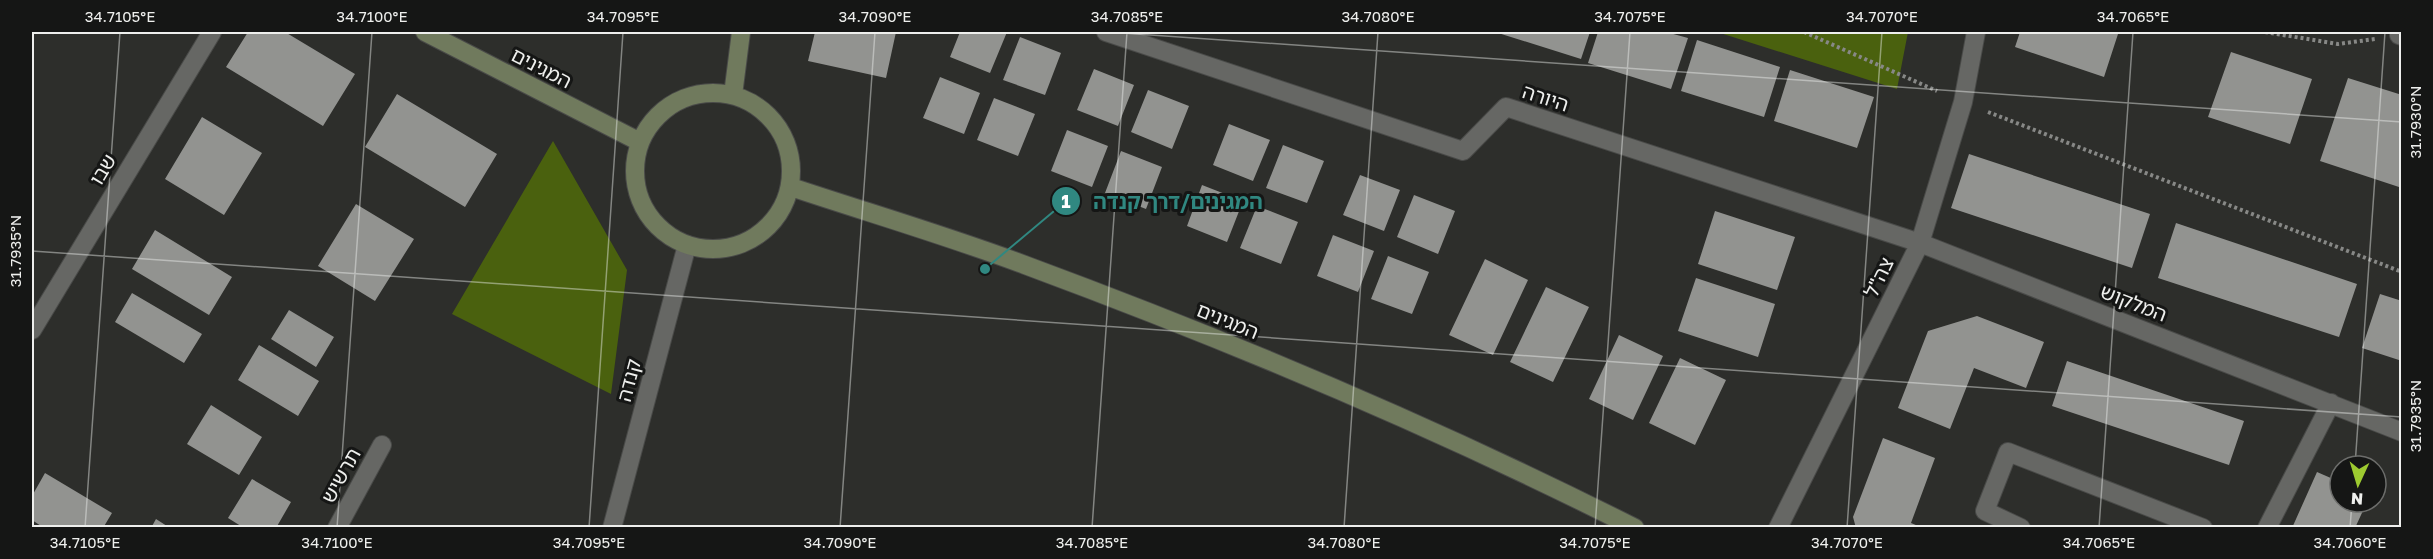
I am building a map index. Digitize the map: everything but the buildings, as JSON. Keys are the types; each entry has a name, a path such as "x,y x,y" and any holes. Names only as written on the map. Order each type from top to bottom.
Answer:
{"street":[{"name":"שבו","path":"32,330 212,32"},
{"name":"המגינים","path":"424,32 640,142"},
{"path":"733,95 741,32"},
{"name":"היורה","path":"1106,32 1462,151 1506,107 1920,243"},
{"name":"צה\"ל","path":"1778,528 1920,243 1963,102 1976,32"},
{"path":"710,92 733,95 755,104 773,120 780,130 786,140 792,164 791,187 780,212 763,232 740,245 714,250 687,245 665,233 648,215 637,192 634,167 640,142 651,122 667,107 688,96 710,92"},
{"name":"המגינים","path":"791,187 1024,264 1300,373 1518,469 1635,528"},
{"name":"המלקוש","path":"1920,243 2402,432"},
{"name":"קנדה","path":"612,528 687,245"},
{"path":"2267,528 2331,404"},
{"name":"תרשיש","path":"337,528 382,445"},
{"path":"2021,528 1985,511 2008,452 2203,528"}],"path":[{"path":"1804,32 1963,102 2402,272"},
{"path":"2265,32 2338,44 2400,34"}],"green space":[{"path":"1717,32 1908,32 1897,89"},
{"path":"553,141 627,270 611,394 452,314"}],"place":[{"name":"המגינים/דרך קנדה","path":"985,269"}]}
